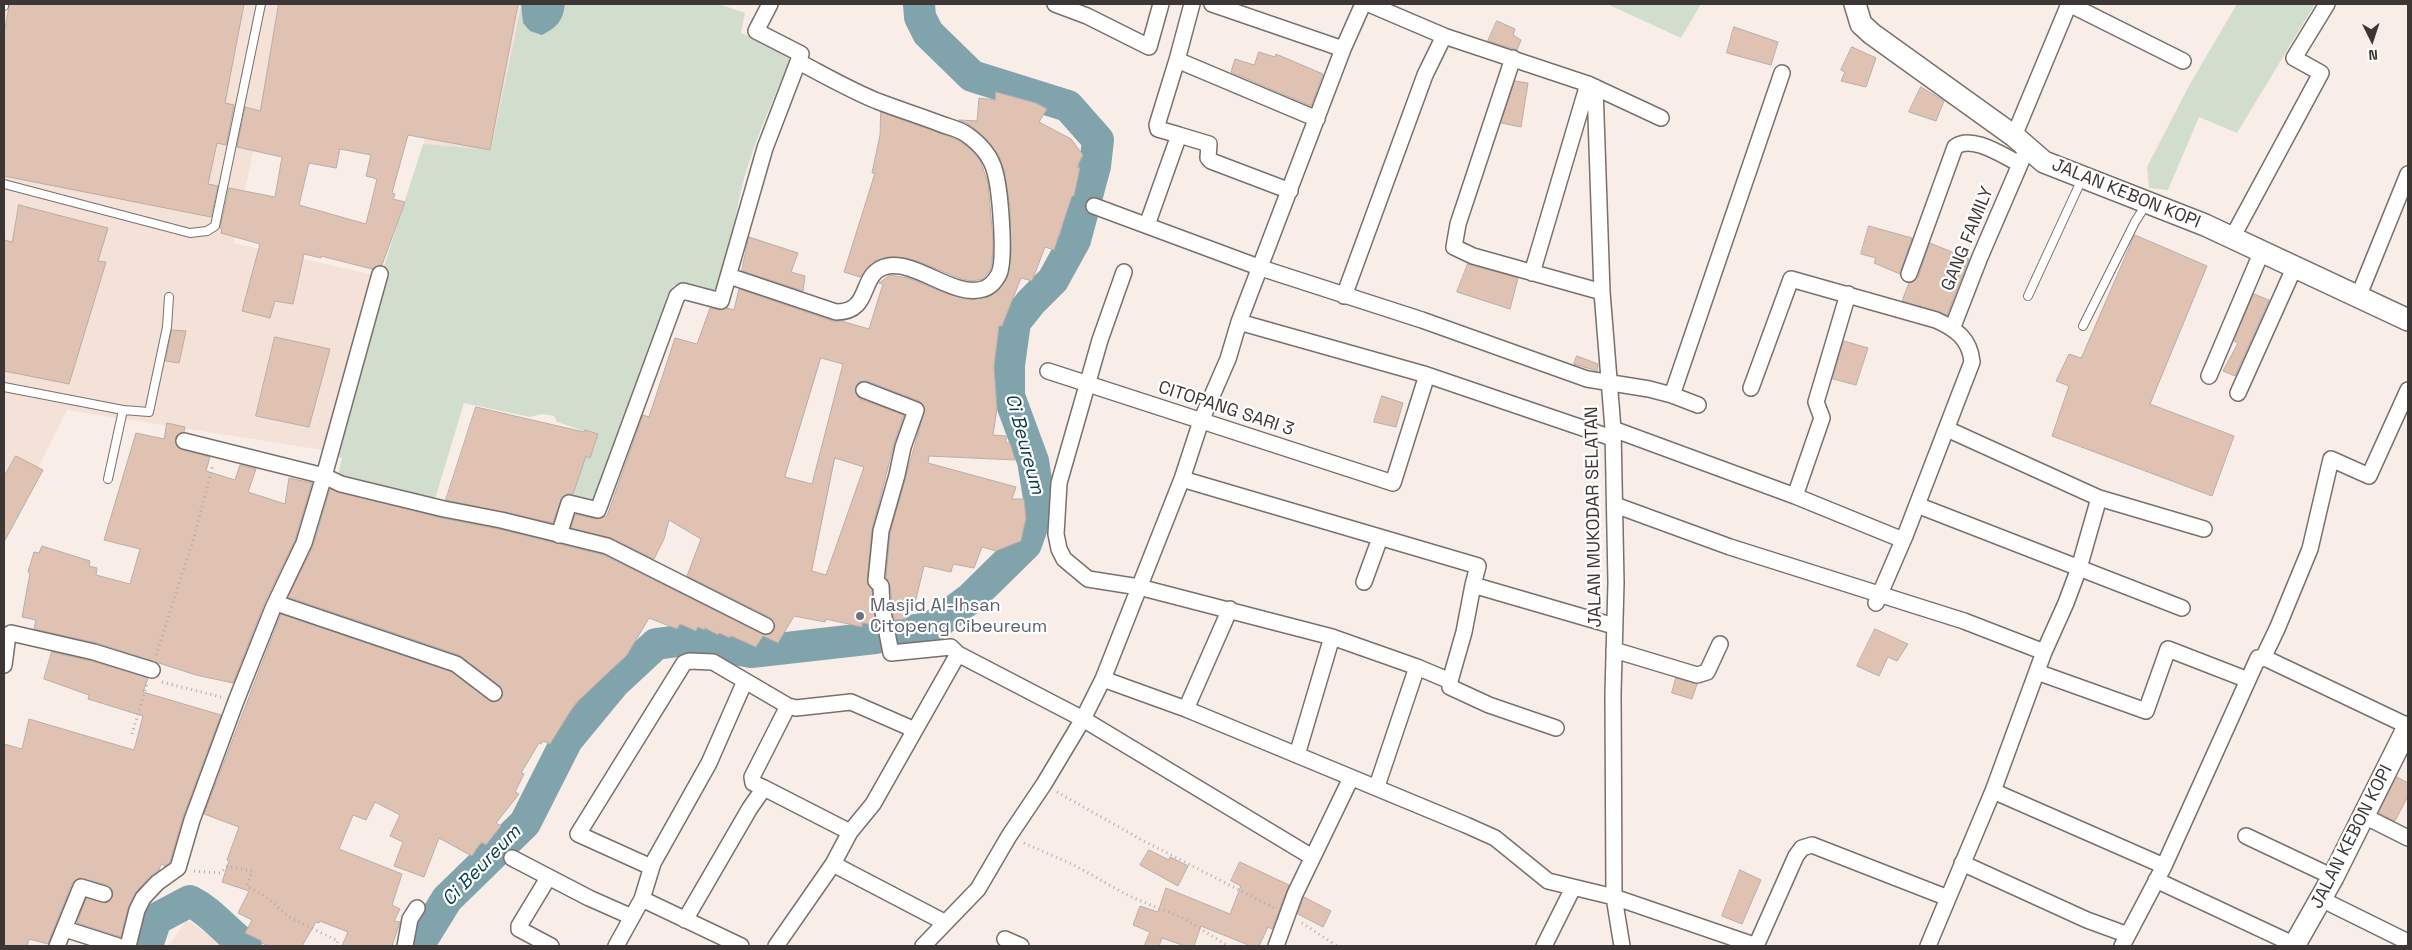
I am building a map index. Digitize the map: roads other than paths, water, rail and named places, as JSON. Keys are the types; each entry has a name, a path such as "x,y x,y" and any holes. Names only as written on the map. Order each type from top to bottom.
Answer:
{"main road":[{"name":"JALAN KEBON KOPI","path":"1855,4 1861,24 1872,34 2020,149 2044,162 2262,251 2359,295 2408,320"},
{"name":"JALAN KEBON KOPI","path":"2295,946 2333,877 2408,726"}],"street":[{"path":"559,535 569,502 598,510 677,296 683,291 721,301 765,148 801,54 756,31 770,4"},
{"path":"1055,4 1088,16 1149,47 1161,4"},
{"path":"1192,4 1157,125 1158,129 1209,144 1208,158 1211,161 1290,191"},
{"path":"1212,4 1343,49"},
{"path":"922,946 978,889 1083,719 1102,679 1182,478 1201,421 1228,359 1239,322 1362,4"},
{"path":"1369,4 1444,36 1592,85 1662,118"},
{"path":"2069,4 2183,62"},
{"name":"GANG FAMILY","path":"1952,329 2020,149 2069,4"},
{"path":"2232,238 2321,72 2294,58 2327,4"},
{"path":"1344,296 1425,75 1444,36"},
{"path":"1513,58 1458,224 1453,245 1455,249 1473,256 1602,292"},
{"path":"1177,60 1317,119"},
{"path":"728,276 836,312 848,312 857,306 871,277 878,269 890,266 904,268 964,289 980,290 991,286 999,273 1001,237 999,194 995,172 989,157 980,144 964,132 876,100 799,62"},
{"path":"1672,395 1782,73"},
{"path":"1532,273 1592,85"},
{"name":"JALAN MUKODAR SELATAN","path":"1592,85 1602,292 1613,433 1615,506 1614,897 1622,946"},
{"path":"1147,225 1179,135"},
{"path":"1908,274 1955,147 1964,142 2020,149"},
{"path":"2359,295 2408,174"},
{"path":"1094,206 1261,268 1422,320 1587,379 1649,389 1698,405"},
{"path":"2209,376 2262,251"},
{"path":"2238,392 2295,266"},
{"path":"1124,272 1100,340 1059,482 1056,534 1058,549 1064,559 1088,578 1139,587 1230,609 1332,637 1416,666 1450,681"},
{"path":"128,946 137,910 143,898 157,883 178,868 192,820 236,701 276,603 304,543 380,274"},
{"path":"1751,388 1791,279 1936,320 1952,329 1967,342 1971,350 1972,362 1904,540 1878,599"},
{"path":"1795,496 1822,418 1816,402 1848,294"},
{"path":"1239,322 1428,375 1613,433 1795,496 1904,540"},
{"name":"CITOPANG SARI 3","path":"1048,371 1393,483 1428,375"},
{"path":"864,390 916,410 903,447 881,531 876,581 882,586 882,607 891,652 951,647 958,654 1083,719 1312,857"},
{"path":"1962,863 2087,920 2125,941 2164,866 2248,680 2278,629 2310,549 2331,459 2369,476 2408,390"},
{"path":"1947,429 2099,498 2204,529"},
{"path":"184,441 324,476 341,484 607,546 659,574 708,595 766,626"},
{"path":"1182,478 1478,566 1450,687 1489,705 1556,728"},
{"path":"1928,946 1993,791 2044,652 2066,603 2079,568 2099,498"},
{"path":"1917,505 2182,608"},
{"path":"1615,506 1878,599 1972,624 2044,652"},
{"path":"1364,582 1380,538"},
{"path":"1474,585 1614,626"},
{"path":"276,603 456,664 494,693"},
{"path":"1186,709 1230,609"},
{"path":"4,665 8,634 13,633 94,652 150,674"},
{"path":"1297,754 1332,637"},
{"path":"1614,650 1697,676 1708,672 1720,644"},
{"path":"2037,672 2146,711 2168,649 2248,680"},
{"path":"776,946 833,864 850,832 873,804 958,654"},
{"path":"2260,658 2408,726"},
{"path":"651,867 578,834 684,663 689,661 710,661 788,706 796,708 851,702 915,730"},
{"path":"1377,786 1416,666"},
{"path":"1102,679 1186,709 1352,778 1377,786 1495,838 1542,877 1573,888 1614,897 1751,945 1796,856 1802,848 1812,845 1948,898"},
{"path":"616,946 642,899 651,867 709,763 745,681"},
{"path":"788,706 752,777 753,783 850,832"},
{"path":"1276,946 1312,857 1352,778"},
{"path":"685,920 750,808 764,788"},
{"path":"1993,791 2164,866"},
{"path":"2364,816 2408,838"},
{"path":"2246,836 2333,877"},
{"path":"512,858 548,878 632,917"},
{"path":"833,864 944,922"},
{"path":"548,878 519,929 551,946"},
{"path":"2156,880 2295,946"},
{"path":"57,946 81,887 104,894"},
{"path":"1544,946 1573,888"},
{"path":"642,899 741,946"},
{"path":"2321,899 2408,942"},
{"path":"405,946 410,919 417,908"},
{"path":"65,929 118,946"},
{"path":"1005,939 1021,946"}],"lane":[{"path":"4,184 190,232 207,231 215,226 261,4"},
{"path":"2028,296 2083,177"},
{"path":"2083,326 2135,222 2147,203"},
{"path":"4,387 123,410 149,412 167,328 169,297"},
{"path":"108,479 123,410"}],"water":[{"path":"521,4 565,4 561,19 552,29 542,35 530,31 523,23"}],"waterway":[{"name":"Ci Beureum","path":"418,946 447,899 525,823 567,740 614,683 656,644 686,640 751,652 875,638 932,627 971,598 1026,544 1040,504 1033,461 1009,396 1009,365 1015,322 1031,302 1053,280 1075,240 1095,166 1098,140 1068,106 972,76 928,33 920,17 919,4"},
{"name":"Ci Beureum","path":"147,946 156,919 190,901 205,911 246,946"}],"place":[{"name":"Masjid Al-Ihsan Citopeng Cibeureum","path":"860,616"}]}
